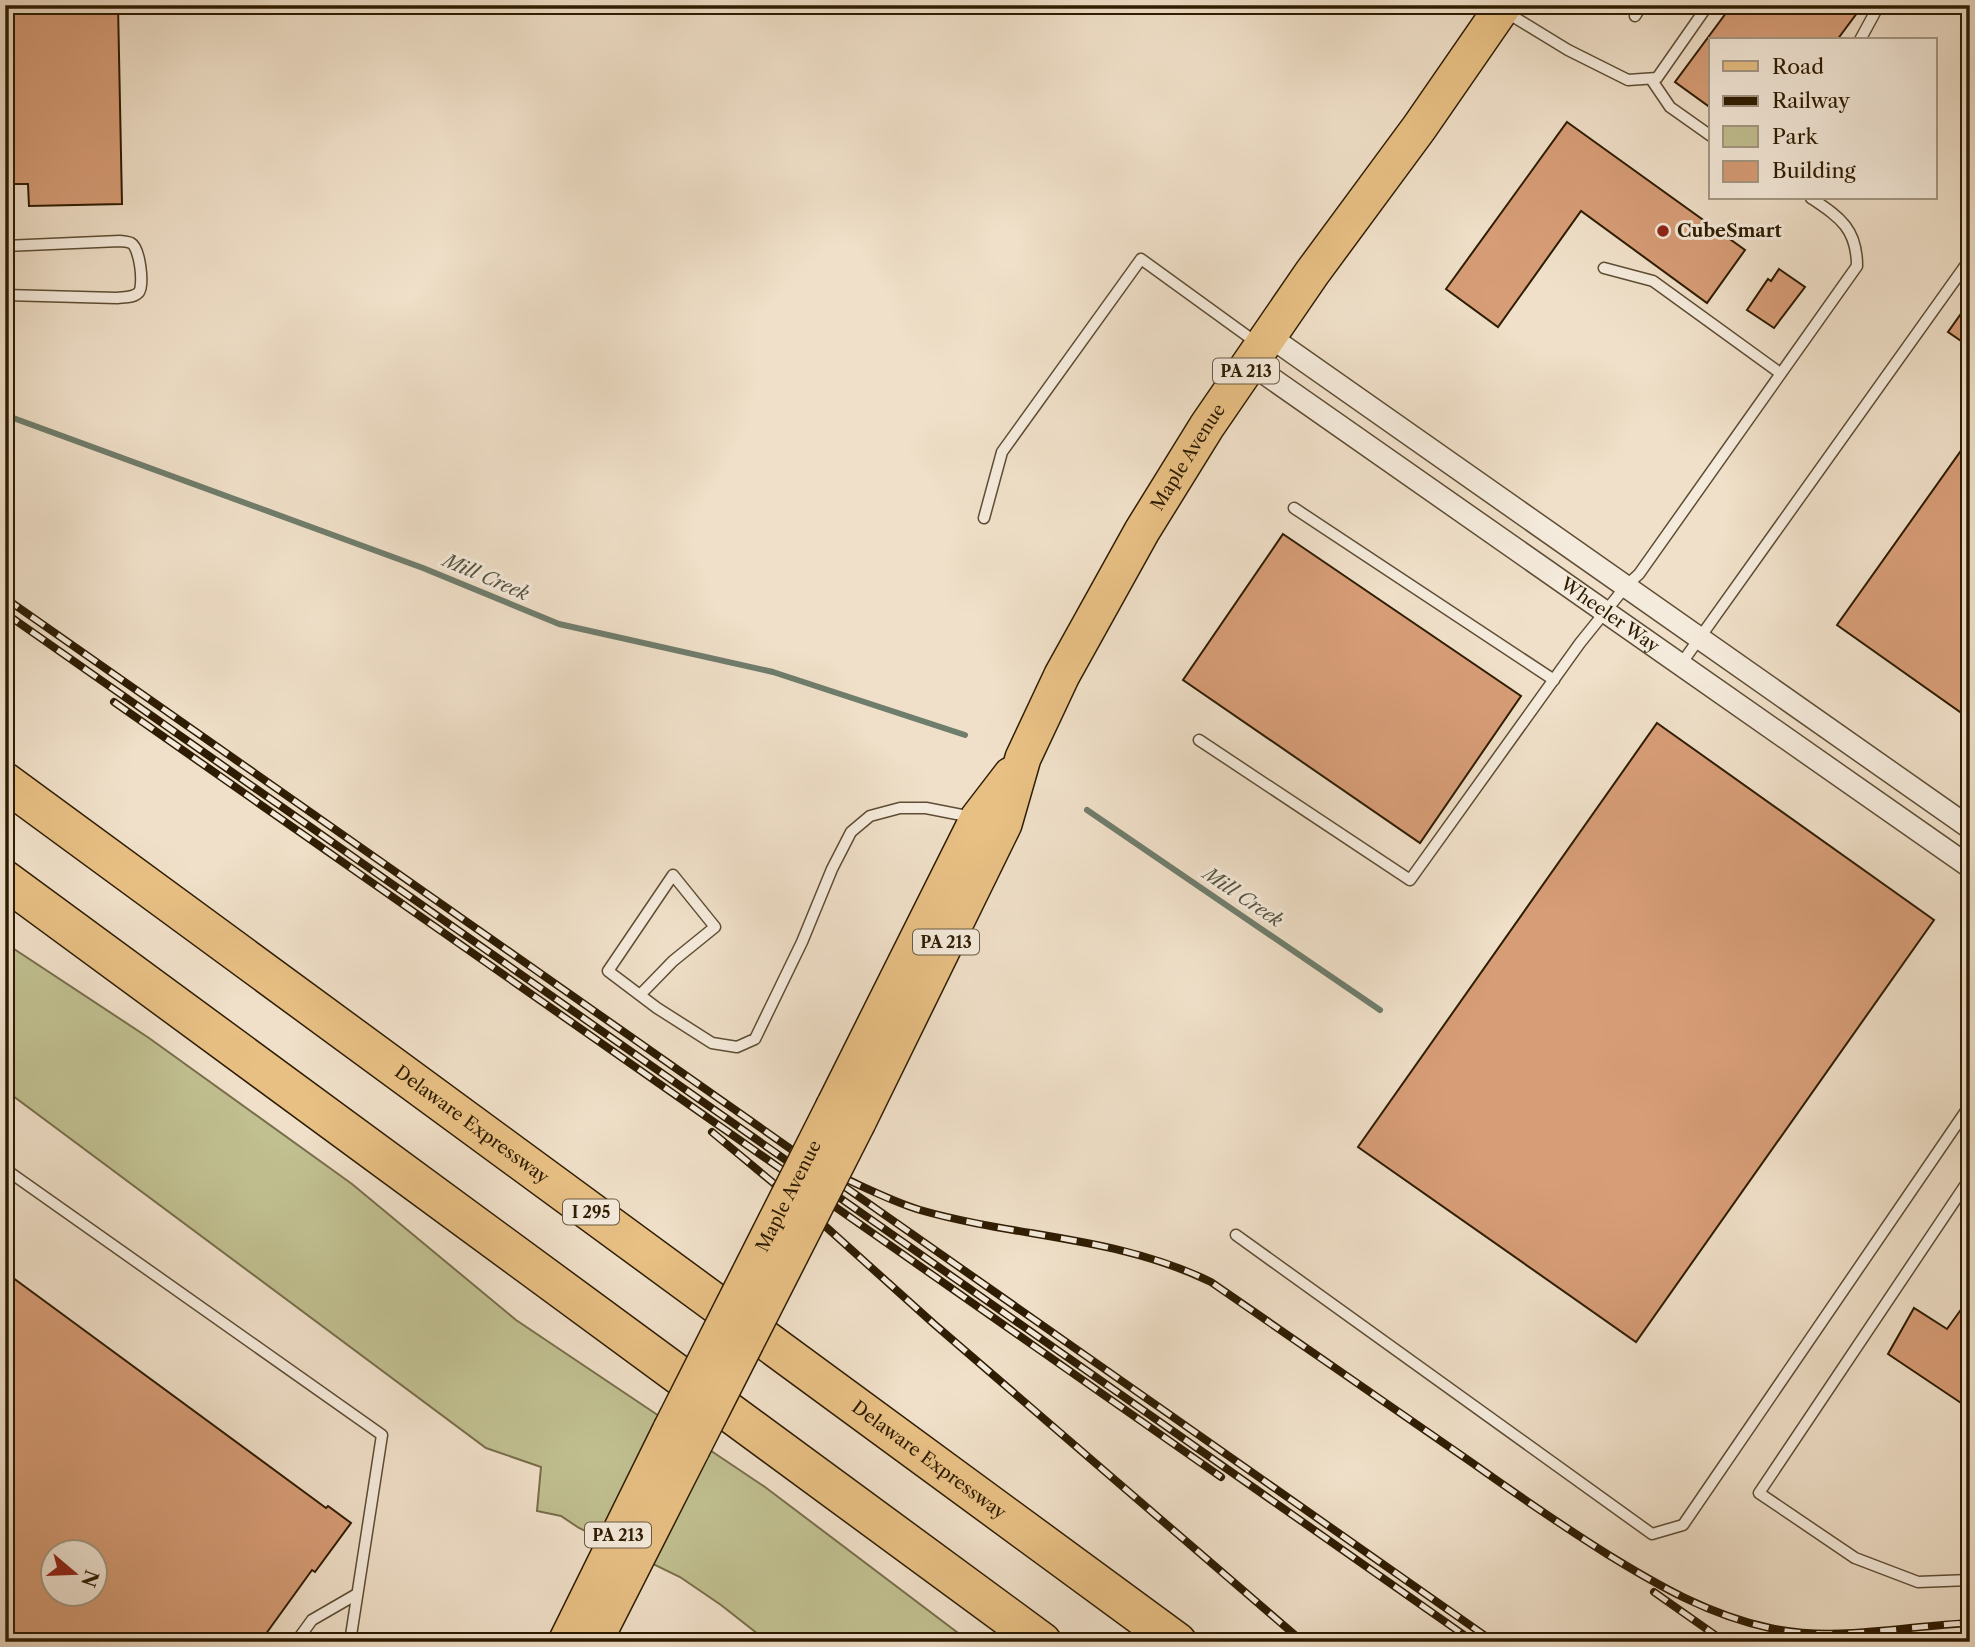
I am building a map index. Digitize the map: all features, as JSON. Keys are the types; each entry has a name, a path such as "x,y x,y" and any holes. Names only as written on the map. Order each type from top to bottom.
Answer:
{"highway":[{"name":"Delaware Expressway","path":"5,782 1177,1642"},
{"path":"5,880 1042,1642"}],"main road":[{"name":"Maple Avenue","path":"566,1642 681,1439 846,1114 1004,824 1023,758 1062,675 1136,542 1207,426 1502,7"},
{"name":"Maple Avenue","path":"846,1114 978,818 1023,758"},
{"name":"Maple Avenue","path":"594,1642 681,1439"}],"street":[{"name":"Wheeler Way","path":"1261,349 1626,586 1970,828"},
{"name":"Wheeler Way","path":"1261,349 1605,611 1970,867"}],"lane":[{"path":"1635,16 1643,5"},
{"path":"1502,7 1568,50 1628,80 1657,78 1708,5"},
{"path":"1861,38 1879,5"},
{"path":"1651,79 1670,107 1709,135"},
{"path":"1199,740 1410,880 1605,611 1639,574 1857,266 1857,250 1843,220 1814,200"},
{"path":"5,246 131,242 138,250 141,284 139,292 133,296 117,298 5,295"},
{"path":"984,519 1002,452 1141,259 1261,349"},
{"path":"1681,664 1970,259"},
{"path":"1604,268 1653,281 1780,373"},
{"path":"1294,508 1554,680"},
{"path":"640,995 673,961 715,927 673,874 608,971 640,995 712,1043 737,1047 755,1040 851,832 870,816 900,808 926,808 978,818"},
{"path":"1236,1235 1652,1534 1683,1525 1970,1105"},
{"path":"5,1169 382,1435 349,1642"},
{"path":"1970,1178 1759,1493 1855,1558 1918,1582 1970,1580"},
{"path":"297,1641 312,1620 357,1594"}],"green space":[{"path":"5,943 149,1038 352,1184 516,1320 765,1487 970,1642 768,1642 680,1577 579,1528 561,1516 537,1511 541,1467 486,1448 5,1090"}],"building":[{"path":"5,5 118,5 122,204 29,206 28,184 8,184"},
{"path":"1732,5 1863,5 1838,38 1709,38 1709,107 1675,82"},
{"name":"CubeSmart","path":"1567,122 1745,250 1707,303 1581,211 1498,327 1446,289"},
{"path":"1779,269 1805,287 1774,328 1747,310 1768,279 1771,281"},
{"path":"1970,301 1970,347 1948,332"},
{"path":"1970,438 1970,719 1837,625"},
{"path":"1283,534 1521,696 1420,843 1183,680"},
{"path":"1657,723 1934,920 1636,1342 1358,1147"},
{"path":"5,1272 326,1508 328,1506 351,1523 315,1572 312,1570 260,1642 5,1642"},
{"path":"1970,1297 1970,1409 1888,1354 1914,1308 1947,1329"}],"waterway":[{"name":"Mill Creek","path":"5,415 423,568 559,624 773,672 965,735"},
{"name":"Mill Creek","path":"1087,810 1380,1010"}],"railway":[{"path":"5,598 1494,1642"},
{"path":"5,613 1474,1642"},
{"path":"114,702 1221,1477"},
{"path":"712,1132 825,1226 934,1324 1303,1642"},
{"path":"846,1179 920,1210 1140,1255 1211,1282 1573,1532 1646,1577 1705,1607 1770,1628 1820,1634 1970,1623"},
{"path":"1654,1592 1725,1642"}],"place":[{"name":"CubeSmart","path":"1663,231"}]}
